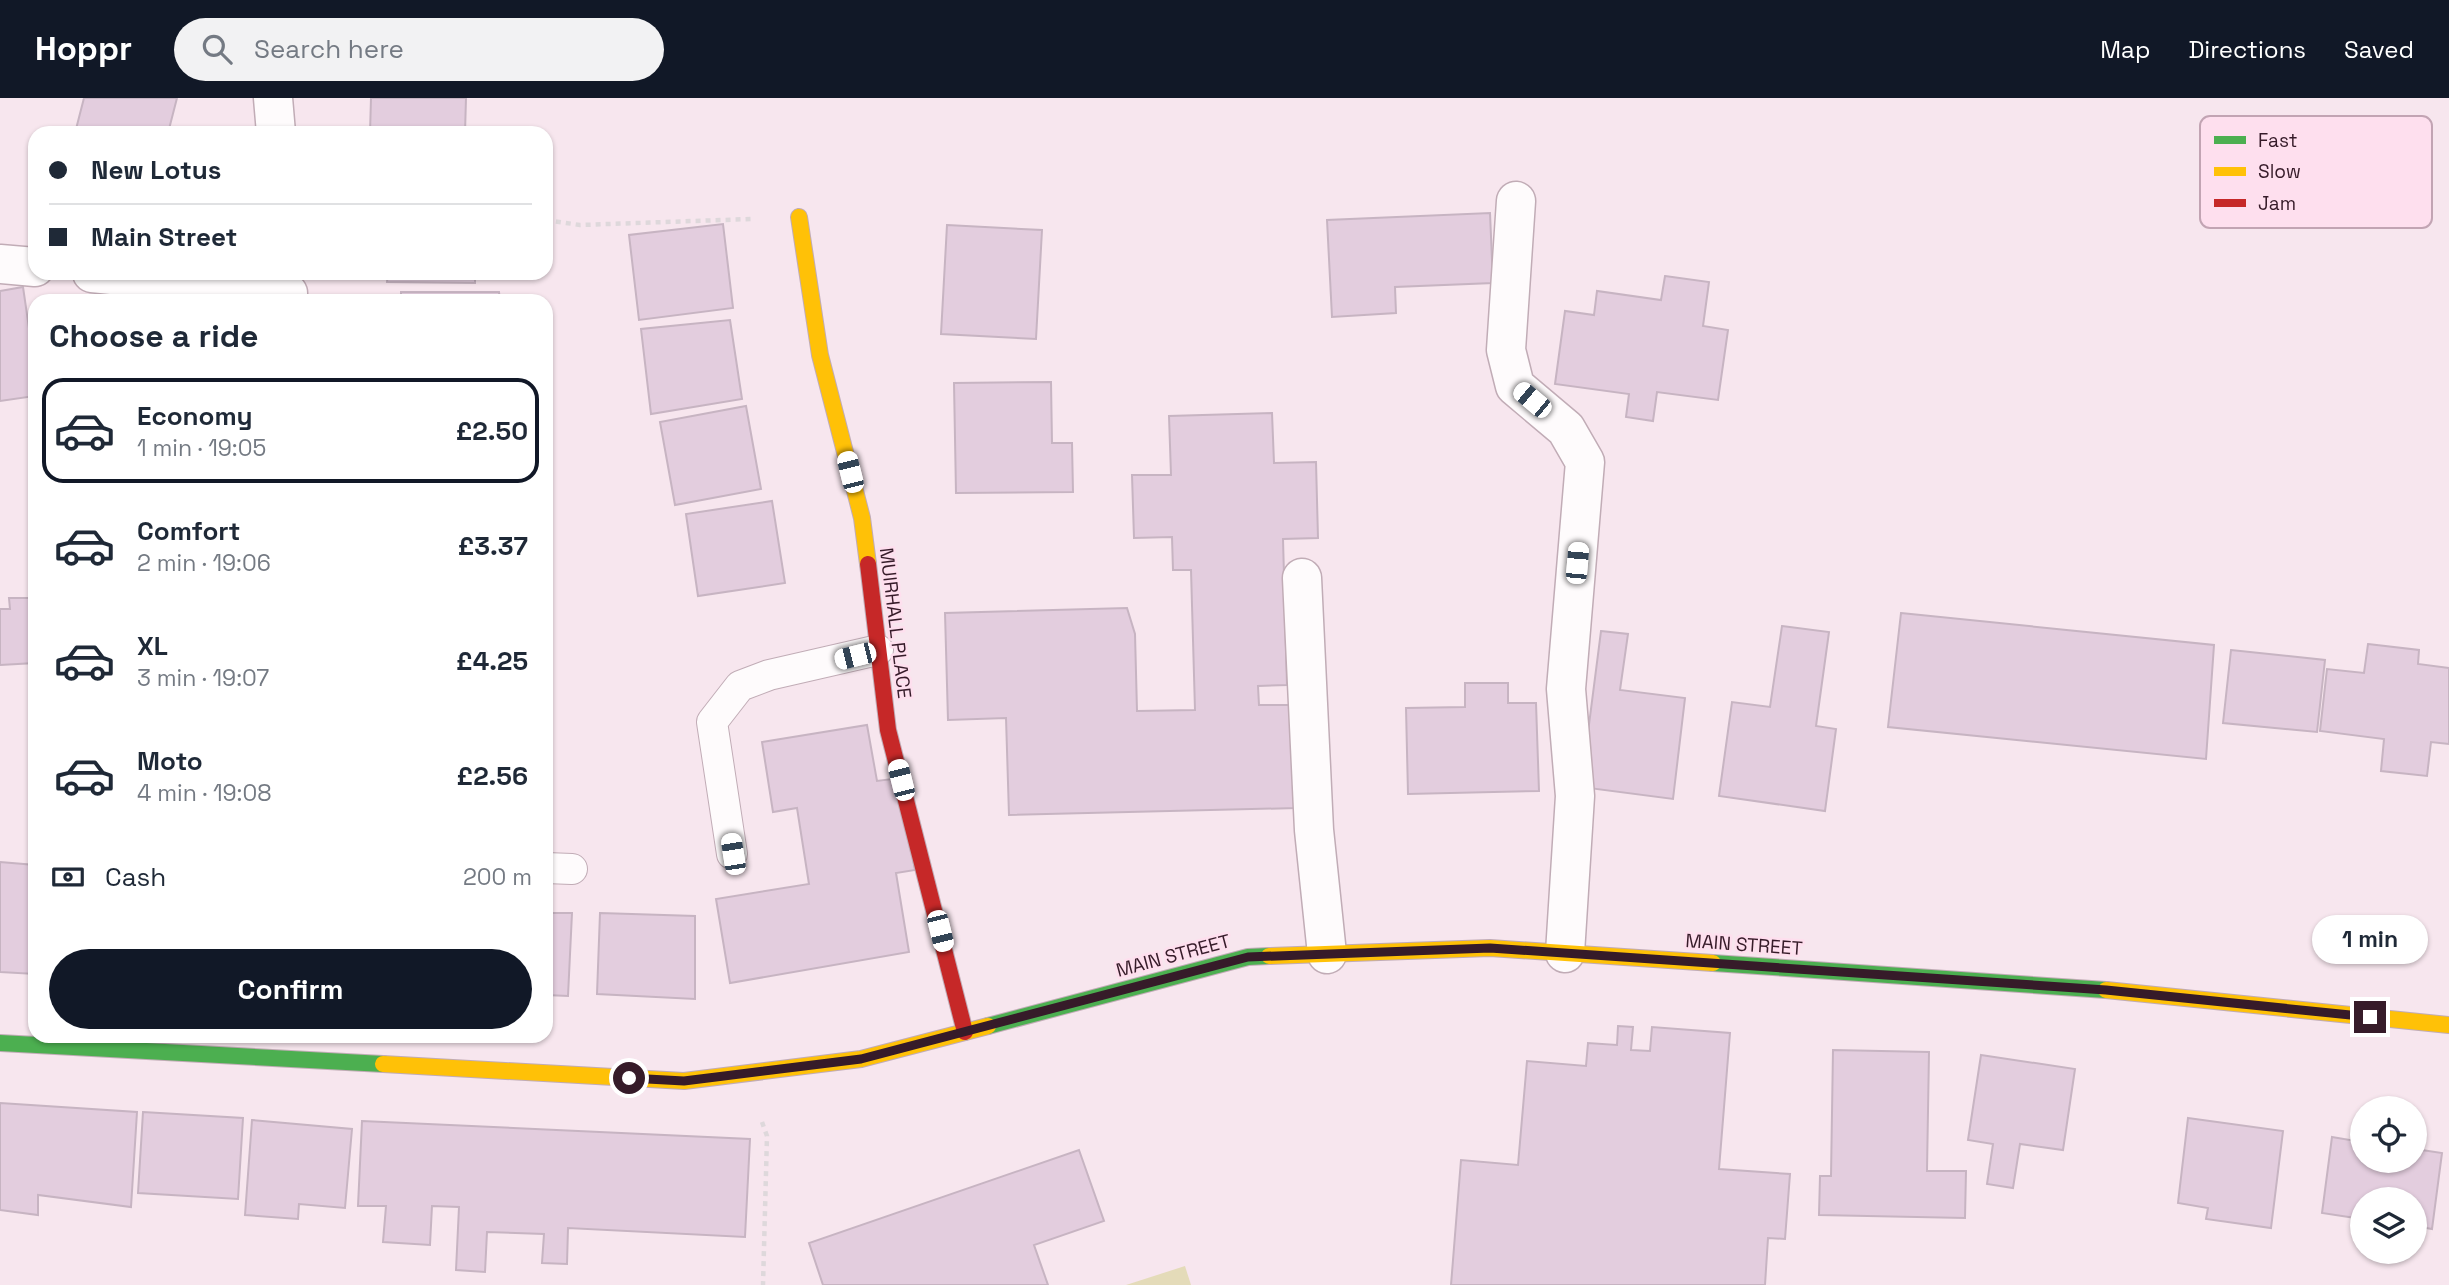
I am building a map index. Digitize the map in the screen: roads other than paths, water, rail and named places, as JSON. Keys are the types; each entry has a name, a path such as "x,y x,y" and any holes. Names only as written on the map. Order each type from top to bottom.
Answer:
{"main road":[{"name":"MUIRHALL PLACE","path":"799,217 820,355 862,518 888,730 965,1032"},
{"name":"MAIN STREET","path":"0,1043 268,1047 684,1081 861,1059 1248,957 1490,948 2106,990 2449,1025"}],"street":[{"path":"273,98 275,126"},
{"path":"1516,201 1506,350 1515,386 1566,429 1585,462 1566,689 1575,796 1565,953"},
{"path":"0,264 28,266"},
{"path":"178,280 288,289"},
{"path":"1302,579 1314,830 1326,954"}],"lane":[{"path":"733,854 712,722 723,705 740,686 769,675 878,650"}]}
